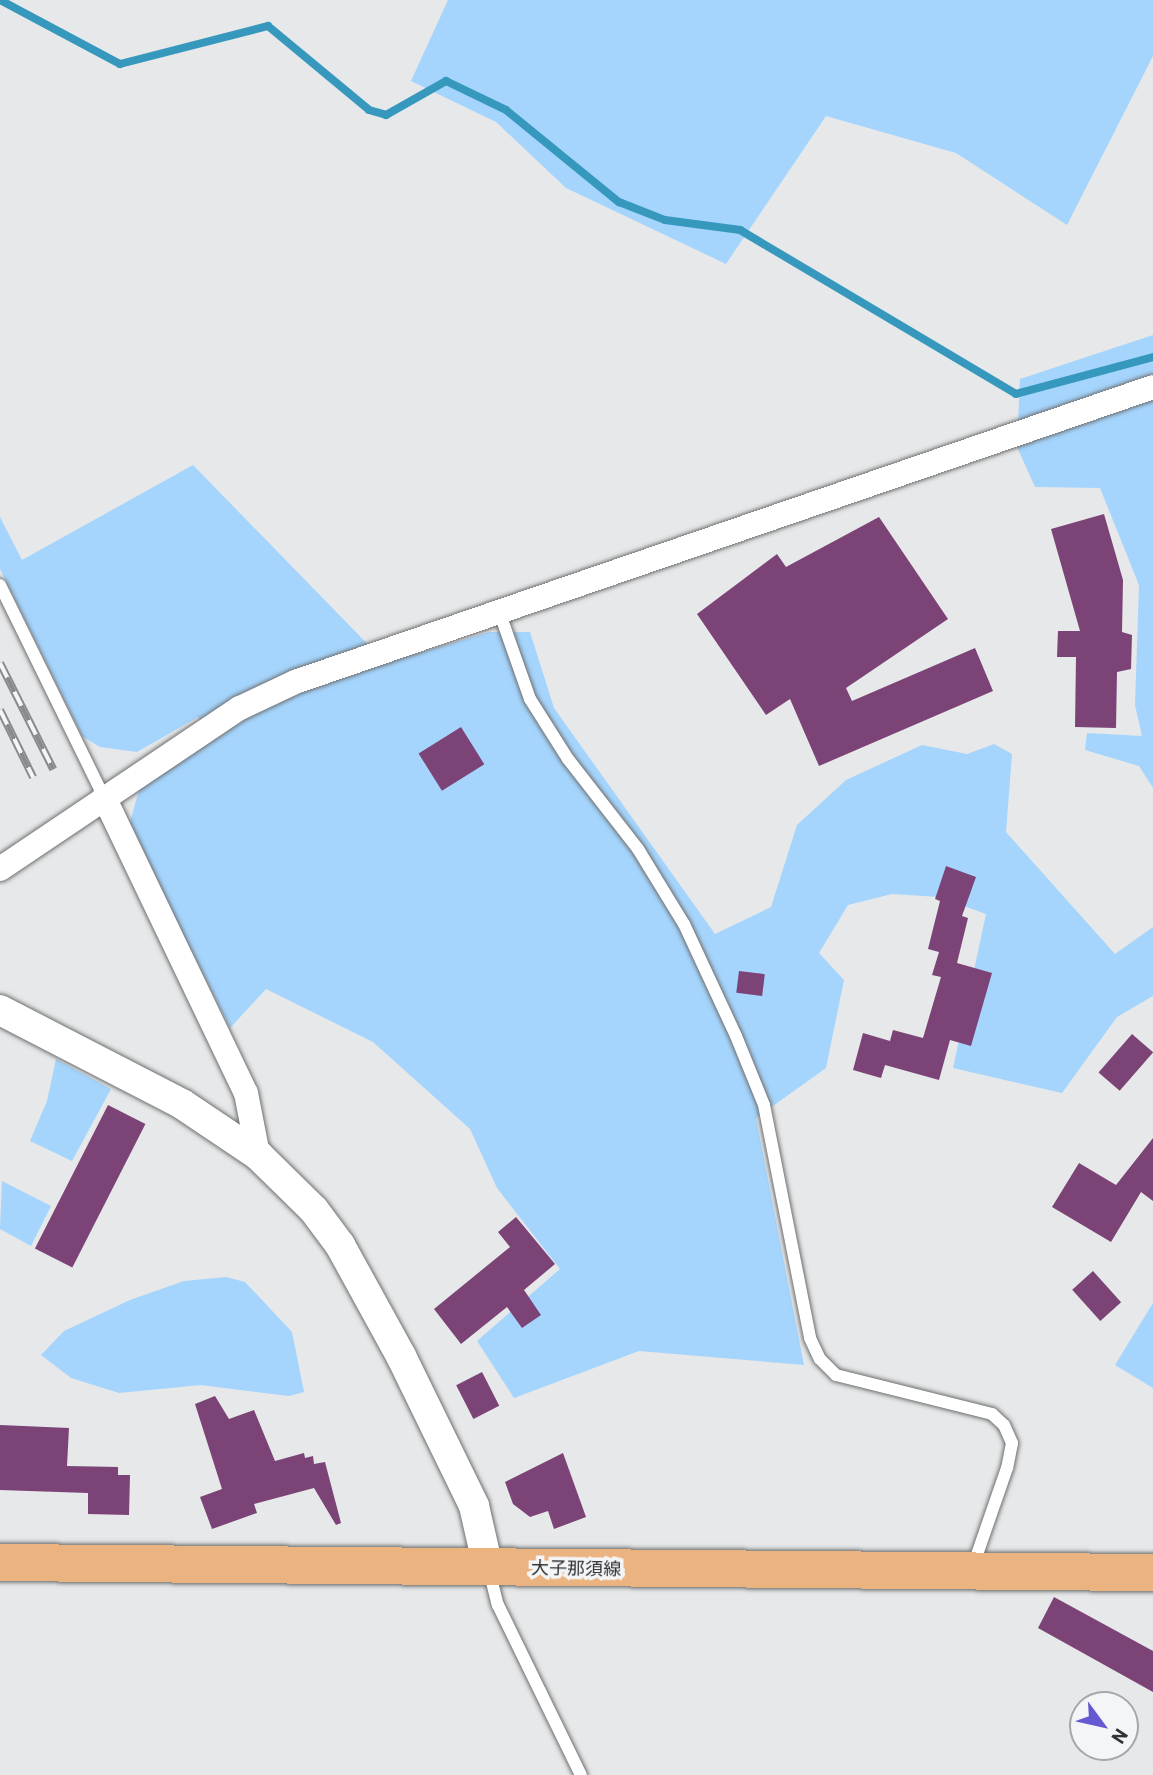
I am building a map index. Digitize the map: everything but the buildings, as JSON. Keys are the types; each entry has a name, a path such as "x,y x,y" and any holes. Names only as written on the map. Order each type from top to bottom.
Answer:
{"main road":[{"name":"大子那須線","path":"0,1562 1153,1572"}],"street":[{"path":"0,869 240,708 295,682 1153,387"},
{"path":"104,797 246,1093 258,1156"},
{"path":"0,1010 181,1104 258,1156 314,1210 340,1245 474,1506 488,1567"}],"lane":[{"path":"0,585 104,797"},
{"path":"499,611 530,699 568,759 638,849 684,924 736,1036 764,1105 810,1338 820,1359 836,1375 992,1414 1004,1425 1012,1443 1007,1468 972,1570"},
{"path":"488,1567 498,1605 581,1775"}],"shaded area":[{"path":"448,0 1153,0 1153,56 1067,225 956,153 826,116 726,264 566,188 496,122 411,81"},
{"path":"1153,335 1153,788 1139,766 1085,750 1087,733 1142,736 1135,705 1139,585 1100,488 1035,487 1017,447 1020,379"},
{"path":"193,465 386,663 489,632 530,632 554,708 715,934 771,907 797,825 846,780 922,745 967,754 994,744 1012,754 1006,832 1115,954 1153,927 1153,996 1117,1017 1062,1093 953,1068 986,914 939,897 892,894 848,905 819,953 844,980 826,1068 756,1118 804,1365 639,1351 514,1398 477,1341 560,1269 497,1188 470,1129 373,1042 266,989 230,1028 129,826 139,790 213,738 198,717 137,752 100,747 82,736 0,569 0,517 22,560"},
{"path":"56,1059 111,1089 72,1161 30,1141 47,1101"},
{"path":"2,1181 51,1206 31,1246 0,1229"},
{"path":"226,1277 245,1282 292,1332 304,1392 289,1396 201,1385 119,1393 71,1378 41,1355 64,1331 130,1300 184,1281"},
{"path":"1153,1303 1153,1388 1115,1365"}],"waterway":[{"path":"0,0 120,64 268,26 369,110 386,115 446,81 506,110 619,202 665,220 740,230 1016,394 1153,357"}],"railway":[{"path":"0,663 53,769"},
{"path":"0,710 33,777"}]}
